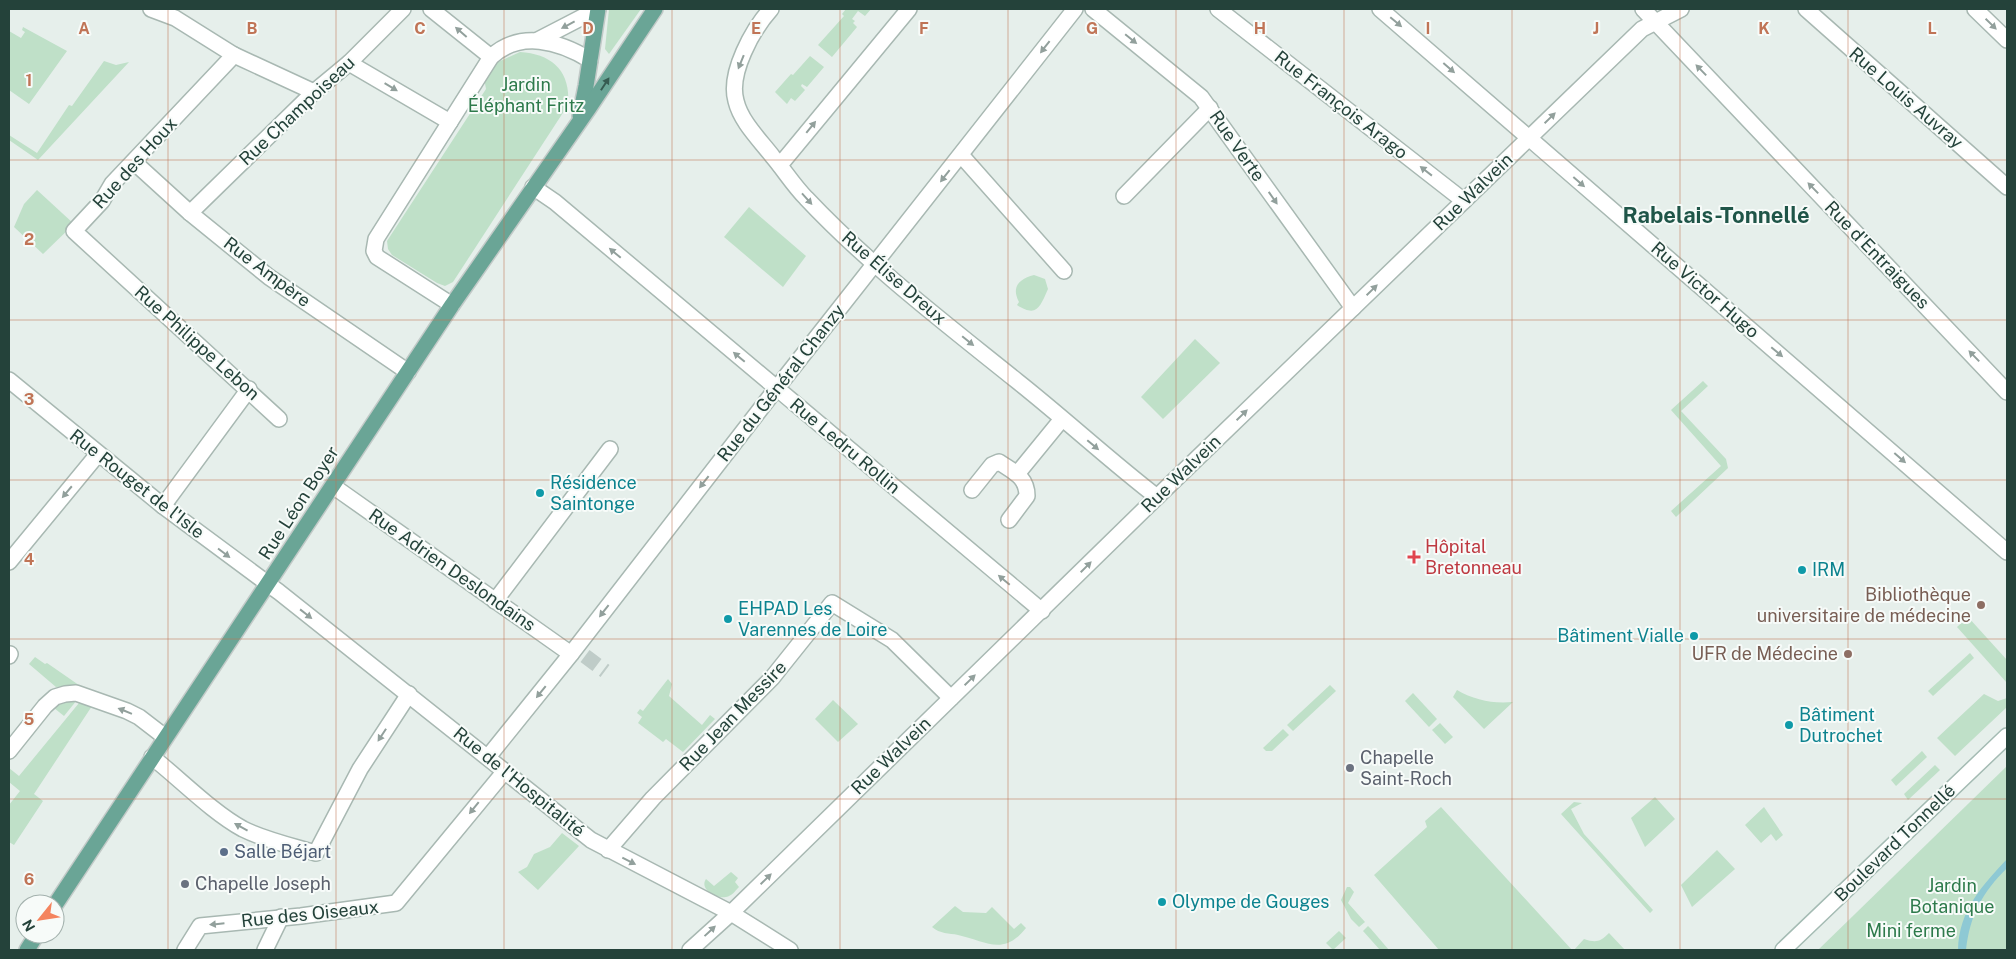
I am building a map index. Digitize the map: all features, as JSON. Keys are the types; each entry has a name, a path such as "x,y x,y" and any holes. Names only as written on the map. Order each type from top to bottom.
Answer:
{"main road":[{"name":"Rue Léon Boyer","path":"578,124 598,9"},
{"name":"Rue Léon Boyer","path":"62,894 452,305 578,124 654,9"}],"street":[{"path":"151,9 179,14 234,55 314,92"},
{"name":"Rue Champoiseau","path":"190,213 314,92 349,62 403,9"},
{"path":"431,9 491,57"},
{"path":"452,305 379,259 374,251 376,239 491,57 498,50 514,43 538,40 598,9"},
{"path":"780,165 909,9"},
{"name":"Rue du Général Chanzy","path":"488,757 571,654 776,388 962,155 1075,9"},
{"name":"Rue Verte","path":"1093,9 1202,96 1353,308"},
{"name":"Rue François Arago","path":"1218,9 1464,201"},
{"name":"Rue Victor Hugo","path":"1380,9 2007,552"},
{"name":"Rue d'Entraigues","path":"1643,9 2007,392"},
{"name":"Rue Walvein","path":"690,950 731,913 1157,497 1642,28 1681,9"},
{"name":"Rue Louis Auvray","path":"1806,9 2007,187"},
{"path":"1975,9 2007,40"},
{"name":"Rue Élise Dreux","path":"762,12 739,64 735,78 734,94 744,119 804,196 874,265 1157,497"},
{"path":"538,40 574,50 590,60"},
{"name":"Rue des Houx","path":"115,268 74,231 102,201 112,184 234,55"},
{"path":"349,62 450,122"},
{"path":"1124,196 1210,108"},
{"path":"962,155 1064,271"},
{"name":"Rue Ampère","path":"134,162 190,213 269,277 408,372"},
{"name":"Rue Ledru Rollin","path":"533,187 555,202 1042,611"},
{"name":"Rue Philippe Lebon","path":"115,268 279,418"},
{"name":"Rue Rouget de l'Isle","path":"9,380 164,506 268,584"},
{"path":"164,506 249,389"},
{"path":"1017,474 1062,419"},
{"path":"495,601 610,449"},
{"path":"9,562 98,454"},
{"path":"972,490 992,465 999,462 1017,474 1027,485 1028,496 1008,520"},
{"name":"Rue Adrien Deslondains","path":"332,486 571,654"},
{"name":"Rue de l'Hospitalité","path":"268,584 591,840 731,913 790,950"},
{"name":"Rue Jean Messire","path":"608,850 653,798 772,678 832,603 892,640 951,698"},
{"path":"9,751 46,706 55,698 65,694 76,693 139,717 165,737"},
{"path":"152,757 224,816 243,828 263,837 316,853 360,769 409,694"},
{"name":"Boulevard Tonnellé","path":"1783,950 2007,736"},
{"name":"Rue des Oiseaux","path":"185,950 200,926 301,916 396,903 505,771"},
{"path":"265,950 281,917"}],"green space":[{"path":"609,9 641,9 609,54 605,49"},
{"path":"846,9 871,9 865,16 858,11 852,19 857,27 832,57 818,45 844,16 842,14"},
{"path":"23,27 67,51 29,104 9,90 9,31 21,38 25,32 22,30"},
{"name":"Jardin Éléphant Fritz","path":"520,52 541,56 557,66 563,74 566,83 568,105 453,282 445,286 392,255 388,249 387,241 486,89 484,78 496,63"},
{"path":"810,56 824,67 807,87 802,84 801,86 805,90 795,101 791,98 787,104 775,92"},
{"path":"104,61 116,65 129,62 38,160 9,140 9,135 37,153 69,105 72,106"},
{"path":"37,190 74,224 43,254 14,227 24,204"},
{"path":"749,207 806,256 783,287 724,237"},
{"path":"1034,275 1045,279 1048,289 1037,309 1029,311 1017,305 1019,302 1016,288 1021,281"},
{"path":"1195,339 1220,363 1163,419 1141,397"},
{"path":"1703,381 1708,386 1681,411 1726,459 1728,468 1676,517 1671,511 1721,466 1671,410"},
{"path":"1968,617 2007,660 2007,683 1957,627"},
{"path":"1970,653 1974,658 1933,696 1928,691"},
{"path":"35,657 86,690 71,686 56,687 29,664"},
{"path":"668,679 672,684 669,696 702,725 710,715 715,719 683,752 666,739 663,742 638,723 642,717 637,713 640,709 643,711"},
{"path":"1330,685 1336,691 1293,731 1287,725"},
{"path":"1457,690 1484,701 1513,702 1484,729 1453,697"},
{"path":"1413,693 1437,719 1429,727 1405,701"},
{"path":"1984,694 1998,701 2007,698 2007,707 1955,756 1937,738"},
{"path":"62,700 77,700 64,716 54,708"},
{"path":"833,700 858,724 838,742 815,719"},
{"path":"79,703 92,706 34,794 43,801 14,845 9,842 9,805 20,791 9,782 9,768 19,776"},
{"path":"1440,723 1453,737 1445,744 1432,730"},
{"path":"1283,729 1289,735 1272,751 1266,751 1263,748"},
{"path":"1922,751 1927,757 1896,786 1891,780"},
{"path":"1935,765 1940,770 1908,800 1904,794"},
{"name":"Jardin Botanique","path":"2007,766 2007,950 1818,950"},
{"path":"1655,797 1675,819 1645,847 1631,818"},
{"path":"1574,802 1582,803 1571,809 1584,834 1653,910 1650,913 1561,814"},
{"path":"1441,807 1572,950 1439,950 1374,875 1427,827 1425,821"},
{"path":"1764,807 1783,835 1776,841 1771,834 1761,843 1745,825"},
{"path":"562,833 579,846 538,890 518,872 527,867 534,854 550,847"},
{"path":"1717,850 1735,869 1692,907 1681,885"},
{"path":"731,872 738,878 735,882 739,887 732,894 722,897 713,895 707,890 704,883 706,879 714,886"},
{"path":"1347,887 1350,887 1354,892 1348,903 1365,922 1359,927 1351,919 1341,900"},
{"path":"955,906 963,912 986,913 992,907 1014,929 1021,923 1026,928 1018,937 1010,942 994,945 941,932 932,927"},
{"path":"1368,926 1389,950 1380,950 1363,931"},
{"path":"1339,931 1346,938 1333,950 1326,943"},
{"path":"1609,933 1625,950 1574,950 1584,939 1598,941"}],"water":[{"path":"2007,859 2007,868 1991,886 1974,915 1966,950 1958,950 1959,936 1967,911 1981,889"}],"tunnel":[{"path":"585,656 605,671"}],"place":[{"name":"Résidence Saintonge","path":"540,493"},
{"name":"Hôpital Bretonneau","path":"1414,557"},
{"name":"IRM","path":"1802,570"},
{"name":"Bibliothèque universitaire de médecine","path":"1981,605"},
{"name":"EHPAD Les Varennes de Loire","path":"728,619"},
{"name":"Bâtiment Vialle","path":"1694,636"},
{"name":"UFR de Médecine","path":"1848,654"},
{"name":"Bâtiment Dutrochet","path":"1789,725"},
{"name":"Chapelle Saint-Roch","path":"1350,768"},
{"name":"Salle Béjart","path":"224,852"},
{"name":"Chapelle Joseph","path":"185,884"},
{"name":"Olympe de Gouges","path":"1162,902"}],"district":[{"name":"Rabelais-Tonnellé","path":"1716,215"}],"park label":[{"name":"Mini ferme","path":"1911,931"}]}
